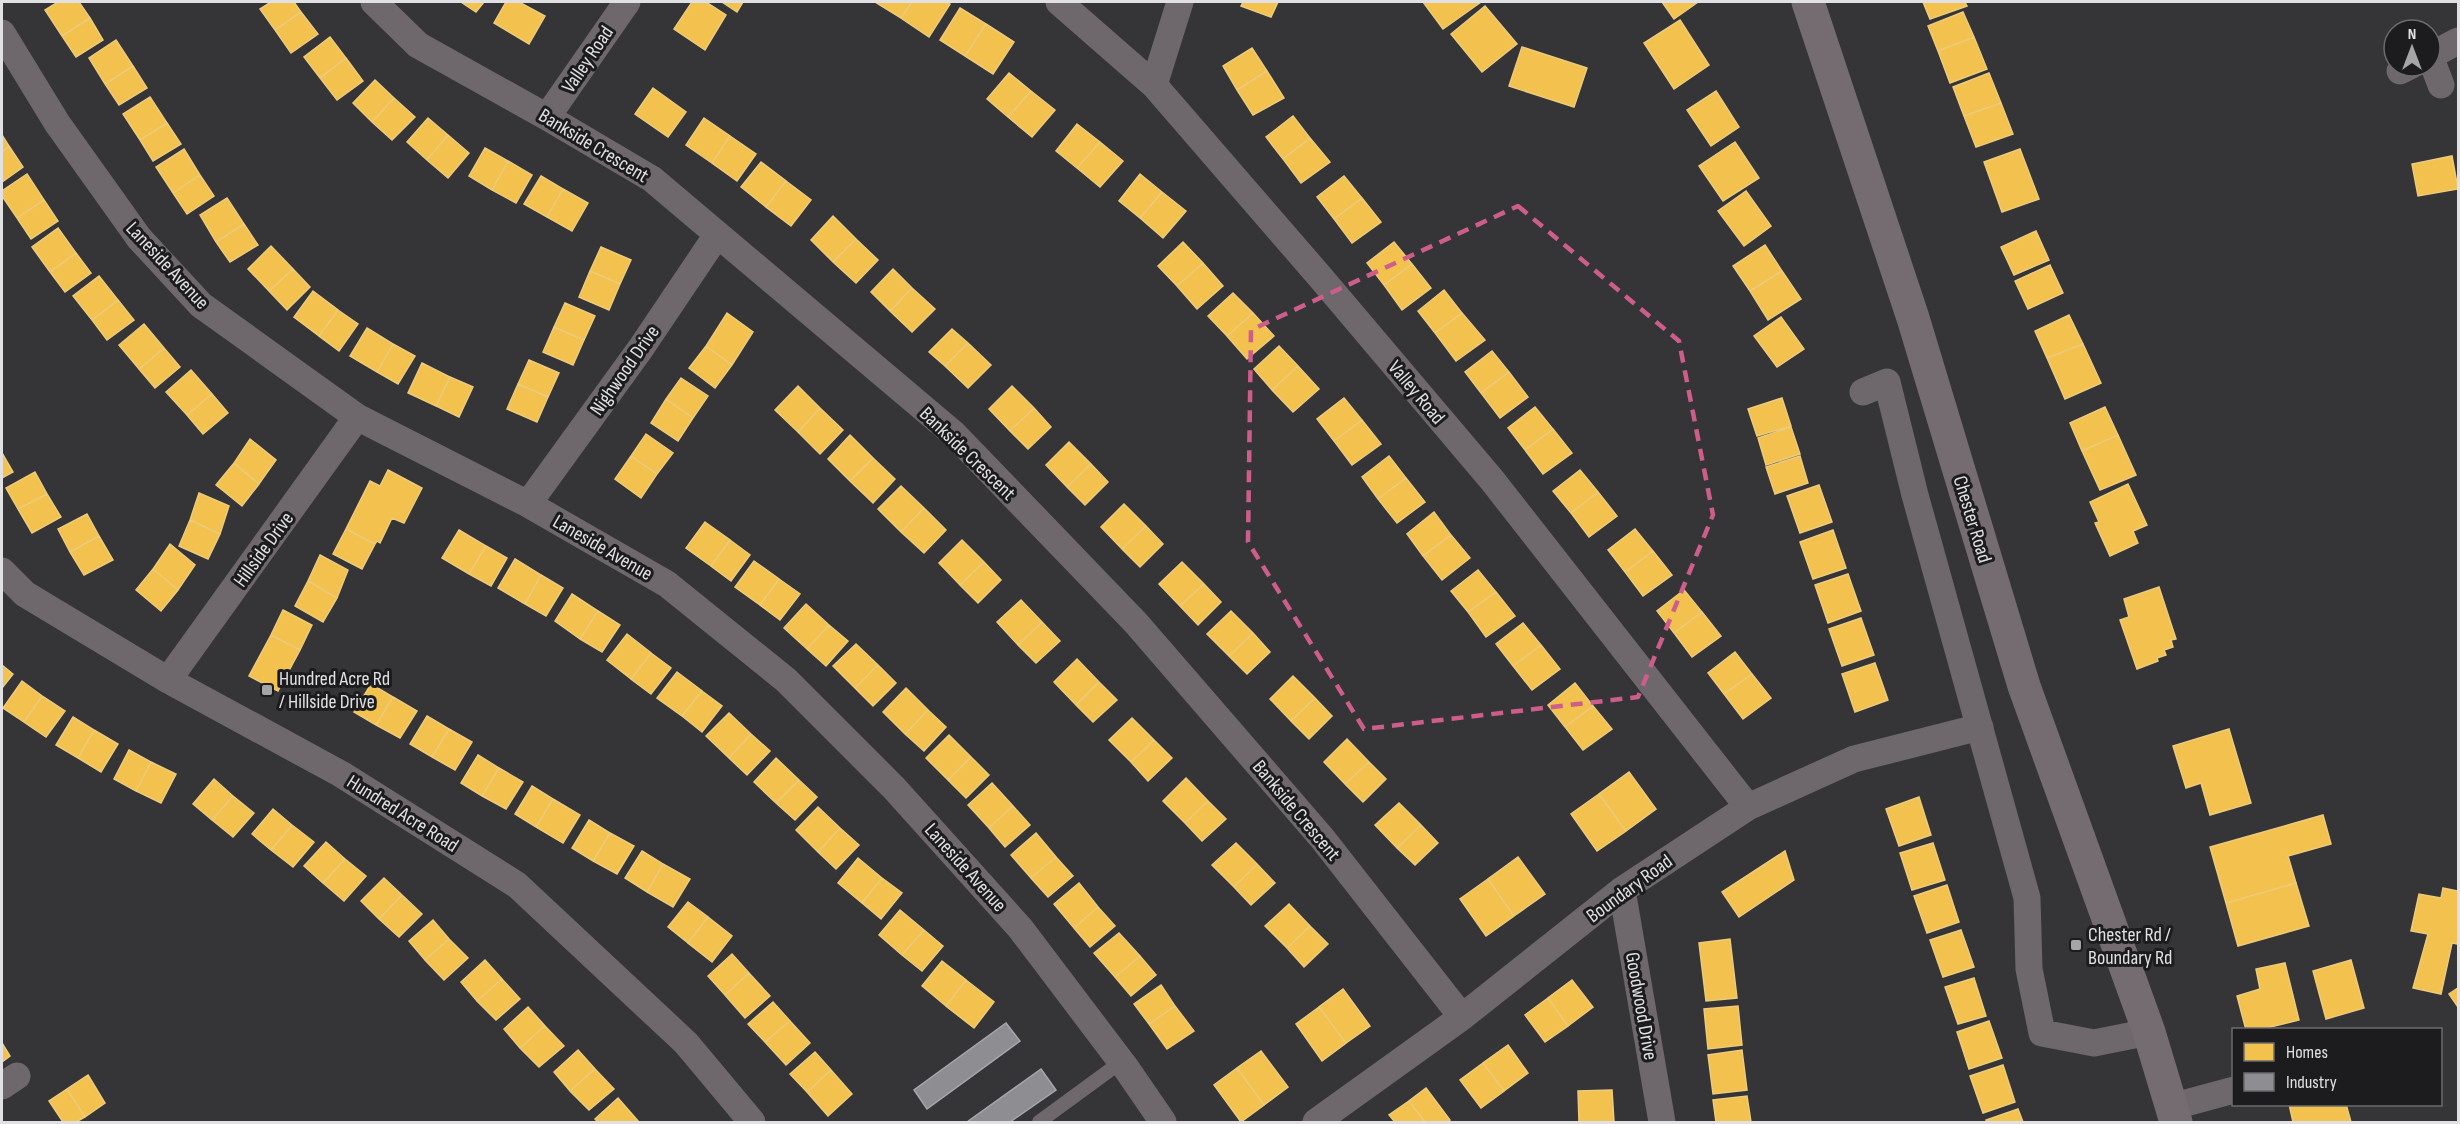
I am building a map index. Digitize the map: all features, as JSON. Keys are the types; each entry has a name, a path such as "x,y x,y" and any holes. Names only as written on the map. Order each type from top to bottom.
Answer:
{"highway":[{"name":"Chester Road","path":"1808,2 1913,318 2024,686 2149,1032 2174,1115"}],"street":[{"name":"Bankside Crescent","path":"374,2 418,45 548,117 652,179 954,434 1136,623 1322,838 1462,1017"},
{"name":"Valley Road","path":"548,117 627,2"},
{"name":"Valley Road","path":"1059,2 1154,85 1321,278 1492,480 1748,807"},
{"path":"1154,85 1180,2"},
{"name":"Laneside Avenue","path":"2,33 57,123 139,238 201,305 357,417 528,504 667,584 786,680 894,788 1020,928 1163,1122"},
{"path":"2442,50 2458,41"},
{"path":"2439,78 2441,84"},
{"name":"Nighwood Drive","path":"528,504 640,348 717,235"},
{"path":"1863,392 1887,382 1915,495 2027,898 2029,969 2042,1033 2094,1043 2149,1032"},
{"name":"Hillside Drive","path":"168,680 357,417"},
{"name":"Hundred Acre Road","path":"2,571 25,594 168,680 341,774 517,885 686,1043 752,1122"},
{"name":"Boundary Road","path":"1325,1120 1462,1017 1622,890 1748,807 1854,759 1980,727"},
{"name":"Goodwood Drive","path":"1622,890 1662,1122"},
{"path":"2174,1115 2232,1091"}],"lane":[{"path":"1039,1122 1121,1062"}],"highlighted area":[{"path":"1518,206 1679,341 1713,515 1638,697 1364,729 1248,542 1251,330"}],"building: Homes":[{"path":"58,2 79,2 90,18 62,36 45,10"},
{"path":"271,2 294,2 301,12 275,30 260,9"},
{"path":"461,2 484,2 476,12"},
{"path":"506,2 519,2 545,16 529,44 494,23"},
{"path":"692,2 706,2 726,15 705,50 674,29"},
{"path":"722,2 743,2 737,12"},
{"path":"875,2 912,2 901,18"},
{"path":"912,2 950,4 929,37 901,18"},
{"path":"1243,2 1278,2 1271,17 1241,6"},
{"path":"1423,2 1481,2 1443,29"},
{"path":"1662,2 1698,2 1674,19"},
{"path":"1923,2 1965,2 1967,6 1930,19"},
{"path":"1485,6 1517,44 1482,72 1451,34"},
{"path":"960,8 986,24 965,56 940,40"},
{"path":"301,12 318,34 291,53 275,30"},
{"path":"1963,12 1974,37 1938,51 1928,26"},
{"path":"90,18 103,40 76,57 62,36"},
{"path":"1680,20 1709,65 1674,89 1644,43"},
{"path":"986,24 1014,42 993,74 965,56"},
{"path":"330,37 346,58 320,78 304,57"},
{"path":"1974,37 1987,69 1950,83 1938,51"},
{"path":"116,40 133,66 105,84 89,58"},
{"path":"1522,47 1587,68 1574,107 1509,86"},
{"path":"1252,48 1267,71 1237,90 1223,66"},
{"path":"346,58 363,81 337,100 320,78"},
{"path":"133,66 147,88 119,105 105,84"},
{"path":"1267,71 1284,98 1253,115 1237,90"},
{"path":"1009,73 1031,91 1008,117 987,99"},
{"path":"1989,73 2001,103 1964,116 1953,87"},
{"path":"375,80 394,98 372,122 353,103"},
{"path":"653,88 686,112 668,137 635,114"},
{"path":"1031,91 1055,110 1032,137 1008,117"},
{"path":"1716,91 1739,127 1711,146 1687,110"},
{"path":"150,97 167,123 140,140 123,114"},
{"path":"394,98 415,117 392,140 372,122"},
{"path":"2001,103 2013,134 1976,147 1964,116"},
{"path":"1293,116 1310,138 1283,159 1266,137"},
{"path":"428,118 448,135 427,160 407,142"},
{"path":"704,118 730,136 712,163 686,145"},
{"path":"167,123 181,144 153,161 140,140"},
{"path":"1077,124 1100,142 1077,168 1056,151"},
{"path":"2,135 9,146 2,152"},
{"path":"448,135 469,153 448,178 427,160"},
{"path":"730,136 756,154 737,181 712,163"},
{"path":"1310,138 1330,162 1301,183 1283,159"},
{"path":"1100,142 1123,161 1100,187 1077,168"},
{"path":"1735,142 1759,178 1723,201 1699,166"},
{"path":"9,146 23,167 2,182 2,152"},
{"path":"485,148 508,161 492,190 469,176"},
{"path":"184,149 200,175 173,193 156,167"},
{"path":"2020,149 2039,199 2002,212 1984,162"},
{"path":"2452,156 2458,189 2418,196 2412,164"},
{"path":"508,161 532,175 516,203 492,190"},
{"path":"761,162 786,181 766,207 741,187"},
{"path":"27,174 44,200 17,218 2,196 2,191"},
{"path":"1140,174 1162,192 1140,218 1119,201"},
{"path":"200,175 214,196 187,214 173,193"},
{"path":"541,176 563,189 547,217 524,204"},
{"path":"1344,176 1362,198 1334,219 1317,197"},
{"path":"786,181 811,200 791,226 766,207"},
{"path":"563,189 588,203 572,231 547,217"},
{"path":"1746,191 1771,226 1744,246 1718,211"},
{"path":"1162,192 1186,211 1163,238 1140,218"},
{"path":"227,198 244,224 216,242 200,215"},
{"path":"1362,198 1381,222 1352,243 1334,219"},
{"path":"44,200 58,221 31,239 17,218"},
{"path":"833,216 856,239 833,262 811,240"},
{"path":"244,224 258,245 230,262 216,242"},
{"path":"58,228 76,253 50,272 32,247"},
{"path":"2036,231 2049,260 2014,275 2001,247"},
{"path":"856,239 878,260 856,283 833,262"},
{"path":"1183,242 1203,263 1177,286 1158,266"},
{"path":"1394,242 1412,264 1384,285 1367,263"},
{"path":"1765,245 1782,271 1750,291 1733,266"},
{"path":"271,246 293,269 269,291 248,269"},
{"path":"601,247 631,260 620,284 590,271"},
{"path":"76,253 91,273 65,292 50,272"},
{"path":"1203,263 1223,286 1197,309 1177,286"},
{"path":"1412,264 1431,288 1402,310 1384,285"},
{"path":"2050,265 2063,293 2028,309 2015,281"},
{"path":"293,269 310,287 287,310 269,291"},
{"path":"893,269 912,288 890,311 871,292"},
{"path":"590,271 620,284 609,310 579,297"},
{"path":"1782,271 1801,299 1768,320 1750,291"},
{"path":"99,276 118,300 92,320 73,296"},
{"path":"912,288 935,309 912,332 890,311"},
{"path":"1444,290 1462,313 1435,333 1418,311"},
{"path":"313,291 338,310 319,336 294,317"},
{"path":"1233,293 1253,313 1227,336 1208,316"},
{"path":"118,300 134,320 107,340 92,320"},
{"path":"565,303 595,316 584,340 554,327"},
{"path":"338,310 358,324 339,351 319,336"},
{"path":"727,313 753,332 732,365 706,346"},
{"path":"1253,313 1274,336 1247,359 1227,336"},
{"path":"1462,313 1485,340 1456,361 1435,333"},
{"path":"2069,315 2083,344 2047,358 2035,331"},
{"path":"1781,317 1804,349 1777,367 1754,336"},
{"path":"144,324 164,348 139,369 119,345"},
{"path":"554,327 584,340 573,365 543,352"},
{"path":"367,328 393,344 377,372 350,356"},
{"path":"952,329 968,343 945,366 929,352"},
{"path":"968,343 991,365 968,388 945,366"},
{"path":"393,344 415,356 398,384 377,372"},
{"path":"2083,344 2101,383 2065,399 2047,358"},
{"path":"706,346 732,365 715,388 689,368"},
{"path":"1279,346 1298,366 1272,390 1254,369"},
{"path":"164,348 180,367 155,388 139,369"},
{"path":"1492,351 1509,372 1481,393 1465,372"},
{"path":"529,360 559,373 548,397 518,384"},
{"path":"422,363 450,377 436,406 408,393"},
{"path":"1298,366 1319,389 1293,412 1272,390"},
{"path":"191,370 212,394 187,415 166,392"},
{"path":"1509,372 1528,397 1500,418 1481,393"},
{"path":"450,377 473,387 459,417 436,406"},
{"path":"681,378 708,396 693,418 666,399"},
{"path":"518,384 548,397 537,422 507,409"},
{"path":"798,386 820,408 798,432 775,410"},
{"path":"1012,386 1034,408 1010,431 989,409"},
{"path":"212,394 228,413 203,434 187,415"},
{"path":"1344,398 1362,420 1334,441 1317,419"},
{"path":"1782,398 1791,426 1757,436 1748,409"},
{"path":"666,399 693,418 678,441 651,423"},
{"path":"1535,407 1553,429 1525,450 1508,428"},
{"path":"2105,407 2118,435 2082,451 2070,423"},
{"path":"820,408 843,430 820,454 798,432"},
{"path":"1034,408 1051,427 1028,449 1010,431"},
{"path":"1362,420 1381,444 1352,465 1334,441"},
{"path":"1791,427 1800,454 1766,465 1758,438"},
{"path":"1553,429 1572,453 1543,474 1525,450"},
{"path":"646,434 673,453 657,474 631,456"},
{"path":"850,435 873,458 850,481 828,459"},
{"path":"2118,435 2136,475 2100,490 2082,451"},
{"path":"250,439 276,460 259,484 234,463"},
{"path":"1069,442 1091,464 1067,487 1046,465"},
{"path":"2,453 13,472 2,478"},
{"path":"631,456 657,474 641,498 615,479"},
{"path":"1389,456 1406,478 1378,499 1362,477"},
{"path":"1800,456 1808,483 1775,494 1766,467"},
{"path":"873,458 895,479 873,503 850,481"},
{"path":"234,463 259,484 242,506 216,485"},
{"path":"1091,464 1108,482 1085,505 1067,487"},
{"path":"388,470 422,488 404,523 392,518 380,543 377,541 375,544 346,529 370,481 380,486"},
{"path":"1580,470 1598,492 1571,513 1553,491"},
{"path":"35,472 47,494 18,509 6,488"},
{"path":"1406,478 1425,502 1397,523 1378,499"},
{"path":"2128,484 2147,525 2133,531 2138,543 2110,556 2095,523 2099,522 2090,502"},
{"path":"1819,485 1832,522 1800,533 1787,496"},
{"path":"901,486 924,508 901,532 878,509"},
{"path":"1598,492 1617,516 1589,537 1571,513"},
{"path":"199,493 229,506 220,534 190,520"},
{"path":"47,494 61,517 32,533 18,509"},
{"path":"1124,504 1146,526 1122,549 1101,527"},
{"path":"924,508 946,530 924,553 901,532"},
{"path":"1434,512 1451,535 1423,556 1407,534"},
{"path":"87,514 99,536 70,552 58,529"},
{"path":"190,520 220,534 208,559 179,546"},
{"path":"705,522 730,540 711,566 686,548"},
{"path":"1146,526 1163,544 1140,567 1122,549"},
{"path":"346,529 375,544 362,569 333,554"},
{"path":"1635,529 1653,551 1625,572 1608,550"},
{"path":"459,530 486,546 469,574 442,558"},
{"path":"1833,530 1846,568 1813,579 1800,542"},
{"path":"1451,535 1470,558 1442,580 1423,556"},
{"path":"99,536 113,560 84,575 70,552"},
{"path":"730,540 750,555 731,581 711,566"},
{"path":"962,540 984,562 960,585 939,563"},
{"path":"170,544 195,565 178,590 153,569"},
{"path":"486,546 507,558 491,586 469,574"},
{"path":"1653,551 1672,575 1643,596 1625,572"},
{"path":"320,555 348,570 337,598 308,581"},
{"path":"515,559 541,575 525,604 498,588"},
{"path":"754,561 779,579 760,605 735,587"},
{"path":"984,562 1001,580 978,603 960,585"},
{"path":"1182,562 1204,584 1180,606 1159,584"},
{"path":"153,569 178,590 161,611 136,590"},
{"path":"1478,570 1496,592 1468,612 1451,591"},
{"path":"1848,574 1861,611 1828,623 1815,585"},
{"path":"541,575 563,588 546,616 525,604"},
{"path":"779,579 800,594 780,620 760,605"},
{"path":"308,581 337,598 323,622 295,606"},
{"path":"1204,584 1221,602 1198,625 1180,606"},
{"path":"2159,587 2176,639 2171,640 2173,647 2164,650 2166,655 2157,658 2158,661 2137,669 2120,620 2129,617 2124,599"},
{"path":"1684,590 1702,612 1674,633 1657,611"},
{"path":"1496,592 1515,616 1486,637 1468,612"},
{"path":"572,594 598,611 580,639 555,621"},
{"path":"1021,600 1042,622 1018,645 997,622"},
{"path":"806,604 829,625 807,649 784,628"},
{"path":"283,610 312,625 300,650 271,635"},
{"path":"598,611 620,625 602,652 580,639"},
{"path":"1231,611 1253,633 1229,656 1207,634"},
{"path":"1702,612 1721,636 1692,657 1674,633"},
{"path":"1861,618 1874,655 1842,666 1829,629"},
{"path":"1042,622 1060,641 1036,663 1018,645"},
{"path":"1523,623 1541,645 1513,666 1496,644"},
{"path":"829,625 848,641 826,666 807,649"},
{"path":"1253,633 1270,652 1247,674 1229,656"},
{"path":"627,634 651,653 631,679 607,660"},
{"path":"271,635 300,650 278,691 249,676"},
{"path":"856,644 878,665 855,688 833,666"},
{"path":"1541,645 1560,669 1532,690 1513,666"},
{"path":"1735,652 1752,674 1724,694 1708,673"},
{"path":"651,653 671,668 651,694 631,679"},
{"path":"1077,659 1099,682 1076,705 1054,682"},
{"path":"1875,663 1888,700 1855,712 1842,674"},
{"path":"2,665 13,674 2,688"},
{"path":"878,665 896,683 873,706 855,688"},
{"path":"677,672 702,691 682,716 657,698"},
{"path":"1752,674 1771,698 1743,719 1724,694"},
{"path":"1293,676 1315,698 1291,721 1270,699"},
{"path":"22,681 42,696 24,722 3,708"},
{"path":"1099,682 1117,700 1093,722 1076,705"},
{"path":"1575,683 1593,706 1565,727 1548,705"},
{"path":"371,684 393,697 376,725 354,712"},
{"path":"906,688 928,710 905,734 883,712"},
{"path":"702,691 722,706 702,732 682,716"},
{"path":"42,696 65,711 46,737 24,722"},
{"path":"393,697 417,711 400,738 376,725"},
{"path":"1315,698 1332,716 1309,739 1291,721"},
{"path":"1593,706 1612,729 1583,750 1565,727"},
{"path":"928,710 946,727 924,751 905,734"},
{"path":"729,713 751,734 729,758 706,736"},
{"path":"427,716 449,729 432,757 410,744"},
{"path":"73,717 94,730 78,758 56,745"},
{"path":"1132,718 1154,740 1131,762 1109,740"},
{"path":"449,729 472,742 455,770 432,757"},
{"path":"2229,729 2251,803 2210,815 2201,783 2186,788 2173,746"},
{"path":"94,730 118,744 101,772 78,758"},
{"path":"751,734 770,751 747,775 729,758"},
{"path":"949,735 971,757 948,780 926,758"},
{"path":"1347,739 1369,762 1345,784 1324,762"},
{"path":"1154,740 1172,758 1148,781 1131,762"},
{"path":"129,750 151,762 136,791 114,779"},
{"path":"478,755 499,768 482,796 461,783"},
{"path":"971,757 989,775 966,798 948,780"},
{"path":"776,758 799,780 776,803 754,782"},
{"path":"151,762 176,774 161,803 136,791"},
{"path":"1369,762 1386,779 1363,802 1345,784"},
{"path":"499,768 523,782 506,809 482,796"},
{"path":"1629,772 1656,809 1626,831 1599,794"},
{"path":"1186,778 1208,801 1185,823 1163,801"},
{"path":"214,779 233,796 212,820 193,804"},
{"path":"799,780 817,797 795,820 776,803"},
{"path":"992,783 1013,806 989,828 968,805"},
{"path":"532,786 553,799 536,827 515,814"},
{"path":"1599,794 1626,831 1597,851 1571,814"},
{"path":"233,796 254,813 233,837 212,820"},
{"path":"1919,797 1931,835 1899,846 1886,809"},
{"path":"553,799 580,815 563,843 536,827"},
{"path":"1208,801 1226,819 1202,841 1185,823"},
{"path":"1399,803 1421,825 1397,848 1375,825"},
{"path":"1013,806 1030,825 1005,847 989,828"},
{"path":"818,807 840,828 818,852 796,830"},
{"path":"273,809 292,825 271,850 252,834"},
{"path":"2323,815 2331,844 2288,856 2296,883 2226,903 2210,847"},
{"path":"589,820 610,833 593,861 572,848"},
{"path":"292,825 314,842 293,867 271,850"},
{"path":"1421,825 1438,843 1415,865 1397,848"},
{"path":"840,828 859,845 836,869 818,852"},
{"path":"610,833 634,846 617,874 593,861"},
{"path":"1036,833 1056,857 1031,878 1011,855"},
{"path":"326,842 345,859 323,883 304,866"},
{"path":"1236,843 1257,864 1234,887 1212,865"},
{"path":"1933,843 1945,880 1912,890 1900,853"},
{"path":"642,851 663,864 647,892 625,878"},
{"path":"1785,851 1794,880 1739,917 1722,892"},
{"path":"1056,857 1073,876 1048,897 1031,878"},
{"path":"1518,857 1545,894 1514,916 1488,879"},
{"path":"858,858 882,878 862,903 838,883"},
{"path":"345,859 366,876 344,901 323,883"},
{"path":"663,864 690,879 673,907 647,892"},
{"path":"1257,864 1275,883 1251,905 1234,887"},
{"path":"384,878 402,895 379,919 361,901"},
{"path":"882,878 902,893 881,919 862,903"},
{"path":"1488,879 1514,916 1486,936 1460,899"},
{"path":"1079,883 1098,907 1074,928 1054,904"},
{"path":"2296,883 2309,926 2238,946 2226,903"},
{"path":"1947,885 1959,922 1927,933 1914,896"},
{"path":"2443,888 2458,891 2458,944 2452,943 2441,994 2413,988 2428,934 2411,931 2419,894 2441,898"},
{"path":"402,895 422,914 399,937 379,919"},
{"path":"688,902 708,917 688,943 668,927"},
{"path":"1289,904 1310,926 1287,948 1265,926"},
{"path":"1098,907 1115,926 1090,947 1074,928"},
{"path":"900,910 924,930 902,955 879,935"},
{"path":"708,917 732,936 712,962 688,943"},
{"path":"433,920 449,939 425,960 409,941"},
{"path":"1310,926 1328,944 1304,967 1287,948"},
{"path":"924,930 943,946 922,971 902,955"},
{"path":"1961,930 1974,967 1943,977 1930,940"},
{"path":"1119,933 1140,956 1115,977 1094,953"},
{"path":"449,939 468,958 444,980 425,960"},
{"path":"1730,939 1737,998 1706,1001 1699,943"},
{"path":"732,954 749,973 725,995 708,976"},
{"path":"1140,956 1156,975 1131,996 1115,977"},
{"path":"485,960 502,979 477,1001 461,982"},
{"path":"2351,960 2364,1008 2326,1019 2313,971"},
{"path":"942,961 966,980 946,1006 922,986"},
{"path":"2285,963 2299,1020 2266,1028 2245,1028 2237,996 2260,989 2256,969"},
{"path":"749,973 770,996 745,1018 725,995"},
{"path":"1974,978 1986,1016 1958,1024 1945,987"},
{"path":"502,979 520,999 496,1020 477,1001"},
{"path":"966,980 994,1002 974,1028 946,1006"},
{"path":"1572,980 1593,1007 1568,1026 1548,998"},
{"path":"1161,985 1175,1006 1149,1024 1134,1004"},
{"path":"2458,988 2458,1007 2449,994"},
{"path":"1343,989 1370,1026 1346,1043 1319,1007"},
{"path":"1548,998 1568,1026 1545,1042 1525,1015"},
{"path":"773,1002 790,1021 765,1042 748,1024"},
{"path":"1175,1006 1194,1031 1167,1049 1149,1024"},
{"path":"1738,1006 1742,1045 1708,1049 1704,1009"},
{"path":"528,1007 545,1026 520,1048 504,1029"},
{"path":"1319,1007 1346,1043 1322,1061 1296,1024"},
{"path":"790,1021 810,1043 786,1065 765,1042"},
{"path":"1989,1021 2002,1058 1969,1069 1957,1032"},
{"path":"545,1026 564,1046 539,1067 520,1048"},
{"path":"2,1043 10,1056 2,1062"},
{"path":"1508,1045 1528,1073 1504,1091 1483,1063"},
{"path":"578,1050 595,1069 570,1091 554,1072"},
{"path":"1742,1050 1747,1090 1713,1094 1708,1055"},
{"path":"1261,1051 1288,1087 1264,1105 1237,1068"},
{"path":"815,1052 831,1070 807,1092 790,1074"},
{"path":"1483,1063 1504,1091 1481,1108 1460,1080"},
{"path":"2003,1065 2015,1102 1983,1113 1970,1076"},
{"path":"1237,1068 1264,1105 1241,1122 1214,1085"},
{"path":"595,1069 614,1089 589,1110 570,1091"},
{"path":"831,1070 852,1094 828,1116 807,1092"},
{"path":"88,1075 105,1103 85,1117 67,1089"},
{"path":"1426,1088 1450,1120 1425,1122 1409,1101"},
{"path":"67,1089 85,1117 76,1122 63,1122 49,1101"},
{"path":"1612,1090 1614,1122 1579,1122 1578,1091"},
{"path":"1747,1096 1751,1122 1716,1122 1713,1100"},
{"path":"618,1098 639,1122 598,1122 595,1119"},
{"path":"1409,1101 1425,1122 1395,1122 1389,1115"},
{"path":"2289,1106 2347,1106 2351,1122 2293,1122"},
{"path":"2018,1109 2023,1122 1986,1122 1986,1120"}],"building: Industry":[{"path":"1006,1023 1020,1041 927,1109 914,1090"},
{"path":"1041,1069 1056,1090 1010,1122 967,1122"}],"place":[{"name":"Hundred Acre Rd / Hillside Drive","path":"267,690"},
{"name":"Chester Rd / Boundary Rd","path":"2076,945"}]}
